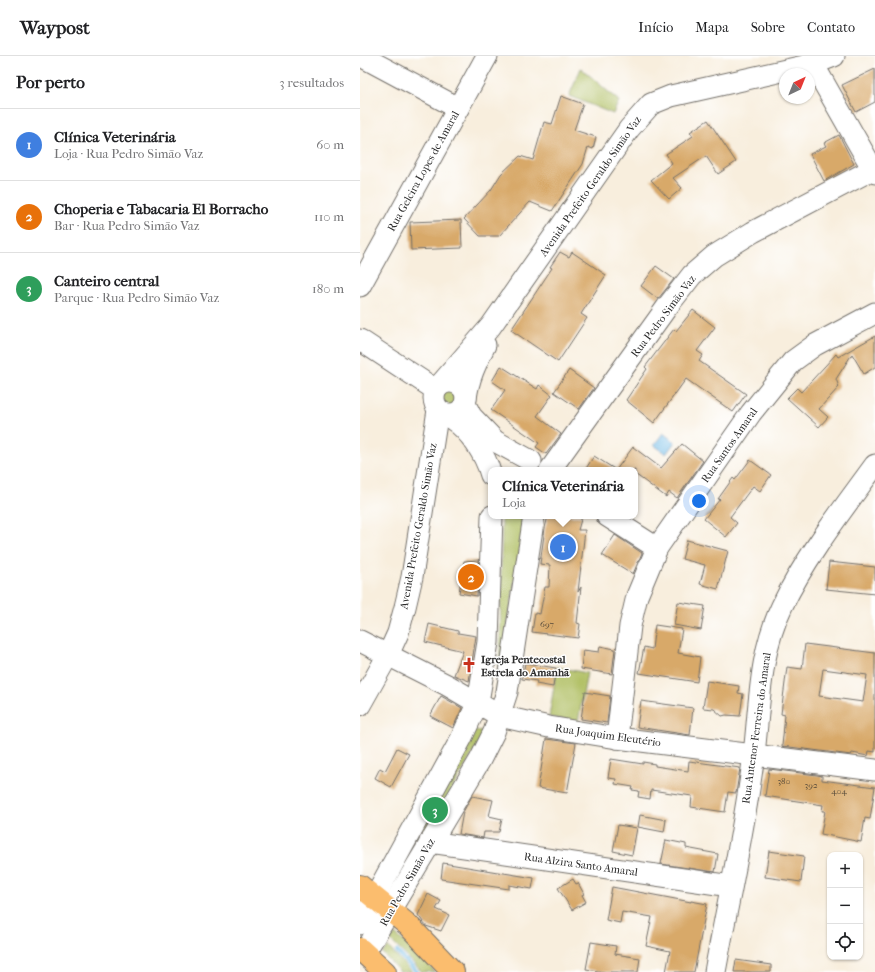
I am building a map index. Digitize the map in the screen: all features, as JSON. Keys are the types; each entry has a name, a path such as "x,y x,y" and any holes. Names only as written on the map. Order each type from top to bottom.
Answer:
{"main road":[{"path":"375,898 440,956 453,972"},
{"path":"363,951 385,972"}],"street":[{"path":"361,56 458,108"},
{"name":"Rua Gelcira Lopes de Amaral","path":"360,286 487,56"},
{"name":"Avenida Prefeito Geraldo Simão Vaz","path":"493,323 629,129 651,104 671,96 812,60 834,56"},
{"path":"812,60 874,170"},
{"name":"Rua Pedro Simão Vaz","path":"552,467 667,307 692,275 714,256 753,232 874,170"},
{"name":"Rua Santos Amaral","path":"617,738 630,626 637,596 657,548 751,413 793,361 815,345 875,313"},
{"path":"439,400 493,323"},
{"path":"439,400 448,414 458,412 466,402 472,371 493,323"},
{"path":"360,340 439,400 469,434 482,452 488,468"},
{"path":"439,400 449,382 459,385 463,389 471,416 495,441 536,466"},
{"name":"Avenida Prefeito Geraldo Simão Vaz","path":"360,705 388,655 400,627 412,577 439,400"},
{"path":"499,467 507,460 515,458 536,466"},
{"name":"Rua Antenor Ferreira do Amaral","path":"715,972 754,755 761,676 769,640 781,607 798,576 875,465"},
{"name":"Rua Pedro Simão Vaz","path":"360,924 478,702 488,642 492,519"},
{"name":"Rua Pedro Simão Vaz","path":"363,951 375,898 430,842 480,760 494,732 507,692 534,519"},
{"path":"611,519 657,548"},
{"name":"Rua Joaquim Eleutério","path":"360,640 478,702 500,716 548,727 617,738 875,770"},
{"name":"Rua Alzira Santo Amaral","path":"430,842 731,886"}],"green space":[{"path":"581,68 619,101 613,114 569,96"},
{"path":"449,386 457,389 459,392 458,407 451,411 444,410 437,396"},
{"path":"502,519 525,519 496,698 500,648"},
{"path":"557,667 587,673 578,722 549,717"},
{"path":"475,730 481,731 484,734 394,889 388,888"},
{"path":"395,934 426,961 435,972 422,972 390,940"},
{"path":"388,947 412,972 400,972 382,953"}],"water":[{"path":"663,433 675,442 666,454 654,445"}],"building":[{"path":"875,69 875,102 856,112 842,85"},
{"path":"561,96 583,104 574,130 596,137 593,149 588,147 583,164 552,211 530,202 499,236 480,236 464,219 491,190 501,174 520,156 533,160 544,122 552,124"},
{"path":"708,120 736,162 718,174 706,156 673,178 682,188 669,199 651,180 672,163 666,154 693,136 690,132"},
{"path":"839,135 854,164 824,181 810,154 826,146 824,143"},
{"path":"461,220 462,248 411,250 410,222"},
{"path":"560,252 569,257 572,252 606,275 581,314 587,318 558,362 511,330 552,268 550,267"},
{"path":"656,266 674,279 658,299 641,286"},
{"path":"693,310 715,327 697,351 703,355 699,361 746,394 733,412 686,379 654,423 626,400 647,369 645,367 674,329 676,331"},
{"path":"875,336 875,367 864,374 852,354 836,379 839,387 819,409 828,417 819,427 787,398 797,388 801,392 836,354 838,357"},
{"path":"501,366 537,389 539,385 552,395 537,416 561,434 546,454 536,447 539,443 491,410 505,390 492,381"},
{"path":"569,370 594,388 579,409 554,392"},
{"path":"682,444 703,461 677,498 669,492 666,497 638,476 638,467 618,467 633,447 661,468"},
{"path":"594,456 611,467 587,467"},
{"path":"750,460 771,475 760,491 753,486 730,517 737,523 726,537 704,519 720,499 718,499 733,478 735,480"},
{"path":"547,519 581,519 578,530 585,530 578,592 581,587 577,623 580,624 578,638 532,632 535,613 540,614 545,587 549,587 550,565 540,564"},
{"path":"615,535 642,553 633,574 602,555"},
{"path":"687,540 728,551 718,589 700,584 705,565 682,559"},
{"path":"479,560 477,596 459,593 464,561"},
{"path":"829,562 875,567 875,594 826,589"},
{"path":"678,602 705,606 701,630 674,625"},
{"path":"429,624 458,631 458,633 476,636 469,681 454,675 463,651 425,642"},
{"path":"655,625 682,629 678,653 700,657 697,682 639,673 644,647 652,649"},
{"path":"805,644 875,653 875,752 869,751 868,756 852,753 851,755 782,746 785,715 781,714 787,667 802,669","holes":["823,669 867,675 863,702 819,696"]},
{"path":"600,646 615,649 612,674 581,669 583,650 599,652"},
{"path":"525,663 556,668 553,687 536,684 537,681 522,679"},
{"path":"707,681 739,686 738,693 743,694 740,716 722,716 714,709 703,708"},
{"path":"585,692 610,696 607,723 581,719"},
{"path":"441,696 462,708 453,728 430,716"},
{"path":"641,701 693,708 690,735 637,727"},
{"path":"546,739 576,743 567,793 538,788"},
{"path":"397,748 409,754 391,787 375,778 380,768 385,771"},
{"path":"611,759 643,764 643,762 655,764 655,766 688,771 689,761 740,768 736,793 728,792 725,812 691,807 692,796 651,790 650,799 638,797 639,791 632,790 633,787 615,784 616,779 608,778"},
{"path":"769,769 817,775 822,776 822,780 875,787 870,819 865,818 861,842 821,834 825,811 822,811 823,805 765,796"},
{"path":"472,796 493,800 489,816 502,819 499,832 484,832 483,838 459,834 463,812"},
{"path":"640,815 666,820 664,832 638,827"},
{"path":"618,825 637,828 632,855 613,851"},
{"path":"666,840 686,844 686,848 718,854 715,872 661,864"},
{"path":"769,851 804,856 801,882 765,877"},
{"path":"443,863 534,878 532,889 509,885 509,889 441,879"},
{"path":"573,879 576,884 578,883 584,894 582,895 586,902 572,910 558,888"},
{"path":"612,887 707,904 694,972 666,972 670,951 646,946 652,917 622,912 620,923 606,920"},
{"path":"428,894 441,901 436,909 449,915 441,931 426,926 418,915"},
{"path":"591,942 616,946 615,954 640,958 638,972 605,972 586,969"},
{"path":"736,960 771,965 771,972 734,972"}],"waterway":[{"path":"397,952 417,972"}],"place":[{"name":"Clínica Veterinária","path":"563,547"},
{"name":"Choperia e Tabacaria El Borracho","path":"471,577"},
{"name":"Igreja Pentecostal Estrela do Amanhã","path":"469,665"},
{"name":"Canteiro central","path":"435,810"}]}
